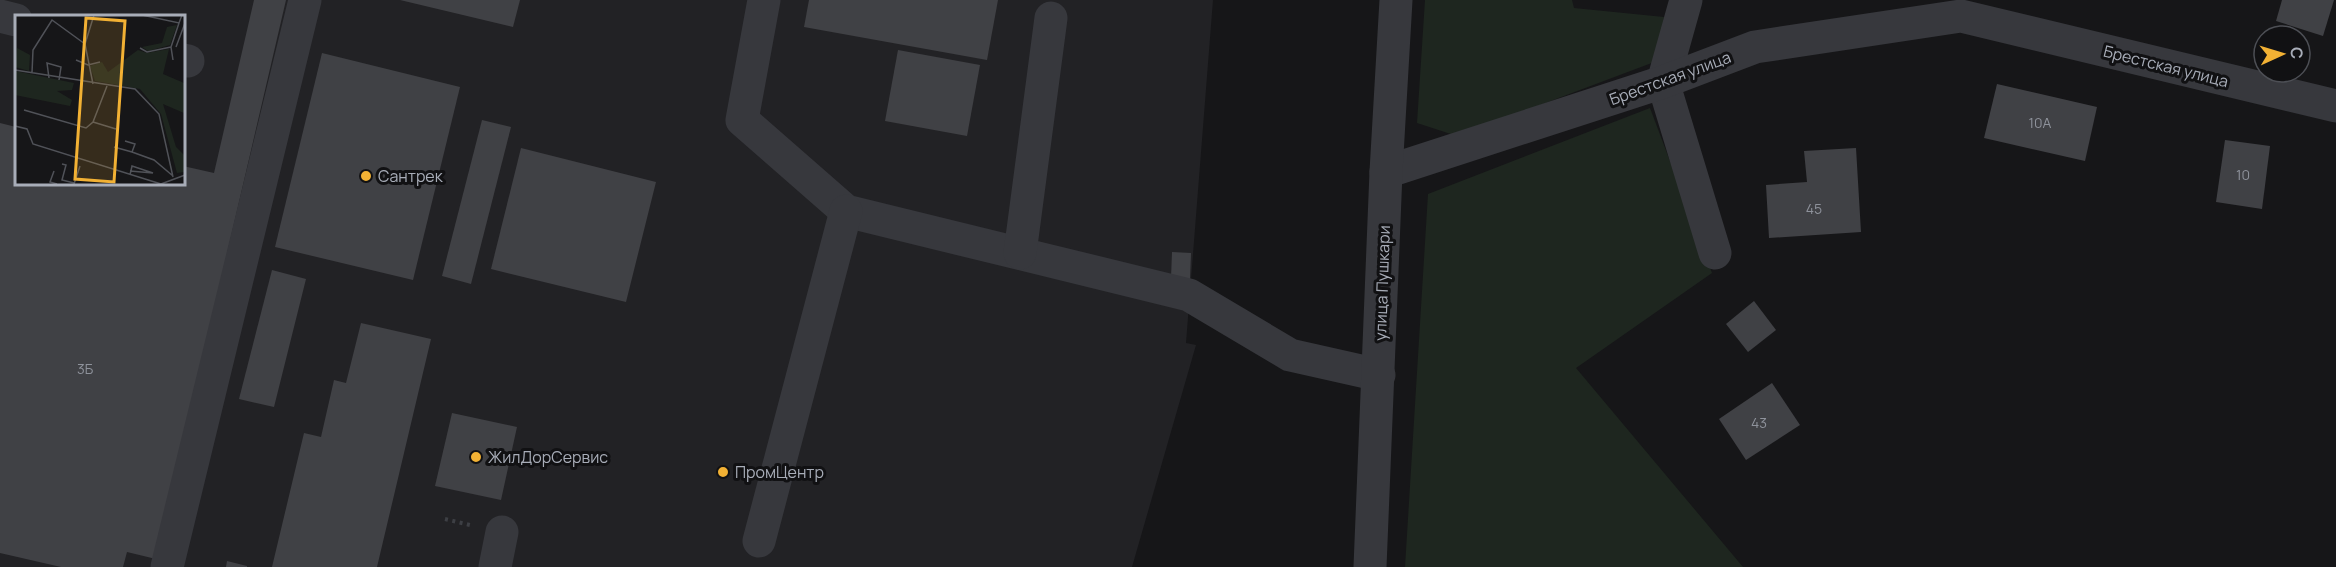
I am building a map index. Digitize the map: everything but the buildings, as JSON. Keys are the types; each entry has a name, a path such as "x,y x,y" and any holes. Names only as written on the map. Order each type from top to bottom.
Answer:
{"street":[{"path":"167,567 305,0"},
{"path":"764,0 742,120 846,211 1189,295 1290,355 1380,375"},
{"name":"улица Пушкари","path":"1370,567 1380,375 1386,172 1396,0"},
{"path":"1686,0 1663,82 1715,253"},
{"name":"Брестская улица","path":"1386,172 1663,82 1755,47 1964,8 2336,106"},
{"path":"0,16 15,20"},
{"path":"1020,253 1051,18"},
{"path":"759,541 846,211"},
{"path":"495,567 502,532"}],"shaded area":[{"path":"0,0 1213,0 1186,343 1196,345 1132,567 0,567"},
{"path":"1425,0 1572,0 1574,8 1664,17 1657,61 1457,136 1417,123"},
{"path":"1650,108 1712,273 1576,368 1743,567 1405,567 1428,194"}],"place":[{"name":"Сантрек","path":"366,176"},
{"name":"ЖилДорСервис","path":"476,457"},
{"name":"ПромЦентр","path":"723,472"}]}
